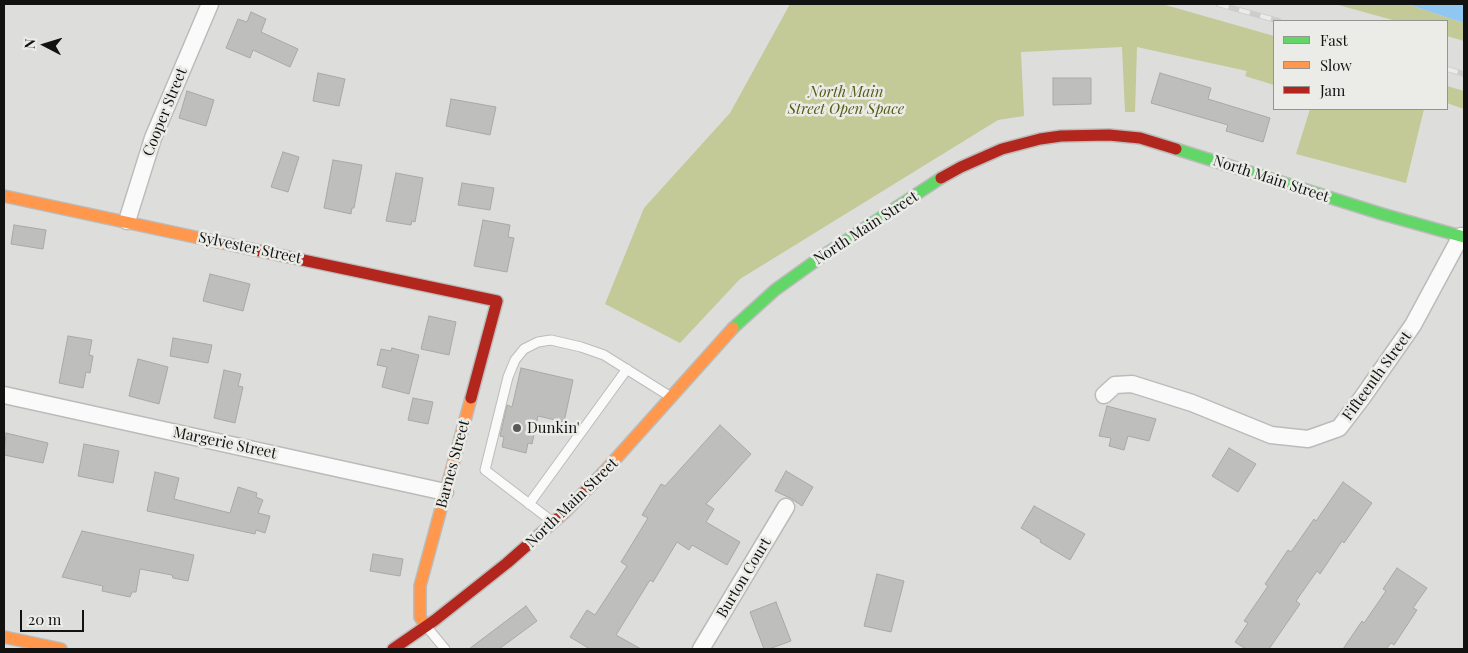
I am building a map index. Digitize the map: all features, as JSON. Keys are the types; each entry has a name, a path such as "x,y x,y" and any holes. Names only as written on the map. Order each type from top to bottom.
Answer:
{"main road":[{"name":"North Main Street","path":"393,649 507,564 554,522 619,457 725,335 775,290 821,256 961,167 1002,149 1040,139 1082,135 1140,138 1382,214 1462,236"},
{"name":"Sylvester Street","path":"4,196 497,301"},
{"name":"Barnes Street","path":"426,626 420,617 419,595 497,301"},
{"path":"4,637 61,649"}],"street":[{"name":"Cooper Street","path":"127,221 153,138 210,4"},
{"name":"Fifteenth Street","path":"1104,395 1114,385 1132,384 1192,403 1271,435 1308,439 1339,428 1413,325 1462,236"},
{"name":"Margerie Street","path":"4,395 445,492"},
{"name":"Burton Court","path":"701,649 786,507"}],"lane":[{"path":"554,522 485,470 508,377 515,360 524,349 538,342 552,340 581,346 604,355 672,397"},
{"path":"529,504 627,369"},
{"path":"426,626 445,649"}],"green space":[{"name":"North Main Street Open Space","path":"790,4 1162,4 1273,36 1273,85 1245,76 1247,71 1137,47 1135,112 1125,112 1122,47 1021,52 1024,116 998,120 740,279 680,343 605,304 644,208 730,113"},
{"path":"1335,4 1407,4 1464,23 1464,41 1448,36 1448,20 1392,20"},
{"path":"1448,86 1464,91 1464,109 1448,103"},
{"path":"1310,110 1424,110 1406,183 1296,154"}],"water":[{"path":"1407,4 1464,4 1464,23"}],"building":[{"path":"251,12 266,19 261,32 298,49 290,67 253,50 250,58 226,48 238,19 247,22"},
{"path":"318,73 345,79 339,106 313,101"},
{"path":"1160,73 1211,88 1208,99 1270,118 1263,142 1226,131 1228,125 1151,103"},
{"path":"1053,78 1091,78 1091,104 1053,105"},
{"path":"187,91 214,100 206,126 179,118"},
{"path":"451,99 496,107 490,135 446,126"},
{"path":"283,152 299,157 288,192 271,187"},
{"path":"333,160 362,165 354,208 352,208 351,214 324,208"},
{"path":"396,173 423,178 415,222 412,221 411,225 386,221"},
{"path":"462,183 494,188 490,210 458,205"},
{"path":"483,220 510,225 508,237 514,238 507,272 474,266"},
{"path":"14,225 46,230 43,249 11,244"},
{"path":"210,274 250,284 243,311 203,301"},
{"path":"429,316 456,322 449,355 421,349"},
{"path":"68,336 92,340 89,355 93,356 90,373 86,372 83,388 59,383"},
{"path":"173,338 212,345 208,363 170,356"},
{"path":"392,348 419,355 409,394 382,387 387,367 377,365 381,349 391,351"},
{"path":"138,359 168,367 159,404 129,396"},
{"path":"521,368 573,380 564,422 538,416 532,444 528,443 526,453 502,447 504,437 500,436 507,405 512,407"},
{"path":"224,370 241,374 238,386 243,387 235,423 214,418"},
{"path":"413,398 433,402 428,424 408,420"},
{"path":"1107,406 1156,419 1149,441 1128,436 1124,450 1109,446 1111,438 1099,436"},
{"path":"720,425 751,454 706,504 714,509 706,522 740,542 727,565 692,545 689,550 677,542 653,582 650,580 616,635 641,649 590,649 570,637 587,610 595,615 627,566 621,562 648,518 642,515 661,484 665,486"},
{"path":"6,433 48,443 43,463 4,455"},
{"path":"84,444 119,451 113,483 78,476"},
{"path":"1229,448 1256,464 1238,492 1212,476"},
{"path":"786,471 813,487 802,506 775,491"},
{"path":"155,472 179,478 174,499 230,513 238,487 257,493 256,497 263,500 258,513 270,516 265,533 256,530 255,534 147,511"},
{"path":"1343,482 1372,503 1344,543 1342,541 1320,574 1317,571 1296,601 1300,604 1269,649 1246,649 1235,642 1248,623 1244,621 1268,586 1265,584 1288,550 1291,552 1314,519 1316,521"},
{"path":"1034,506 1085,534 1070,560 1021,528"},
{"path":"82,531 194,555 188,581 173,578 172,575 140,569 136,592 132,592 130,597 102,591 103,586 62,577"},
{"path":"373,554 403,559 400,576 370,571"},
{"path":"1397,568 1427,588 1413,608 1417,610 1394,645 1391,643 1386,649 1343,649 1386,591 1383,589"},
{"path":"877,574 904,581 891,632 864,626"},
{"path":"776,602 791,641 764,649 750,612"},
{"path":"526,606 537,621 499,649 469,649"}],"railway":[{"path":"1218,4 1275,20"},
{"path":"1448,69 1464,74"}],"traffic: fast":[{"path":"1176,149 1382,214 1464,237"},
{"path":"733,328 775,290 821,257 941,178"}],"traffic: slow":[{"path":"4,196 260,251"},
{"path":"603,473 733,328"},
{"path":"426,626 420,617 420,586 471,398"},
{"path":"4,637 61,649"}],"traffic: jam":[{"path":"941,178 1002,149 1040,139 1061,136 1109,135 1140,138 1176,149"},
{"path":"260,251 497,301 471,398"},
{"path":"393,649 435,620 507,563 564,513 603,473"}],"place":[{"name":"Dunkin'","path":"517,428"}]}
